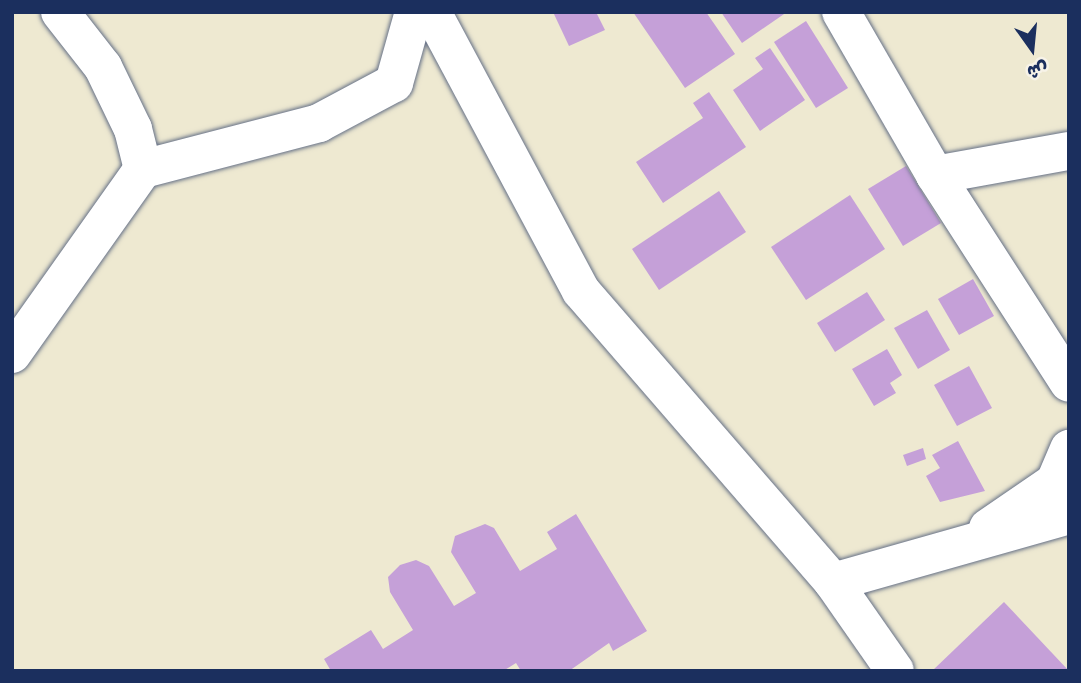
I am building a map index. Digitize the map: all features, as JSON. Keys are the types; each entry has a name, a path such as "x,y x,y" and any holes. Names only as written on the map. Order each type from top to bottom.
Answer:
{"street":[{"path":"60,12 103,67 133,129 144,169"},
{"path":"12,354 144,169 319,123 394,83 414,12"},
{"path":"432,12 581,291 833,582 895,671"},
{"path":"841,12 935,175 1067,380"},
{"path":"935,175 1069,152"},
{"path":"962,546 1055,482 1069,449"},
{"path":"833,582 1069,515"}],"building":[{"path":"553,12 596,12 605,30 569,46"},
{"path":"633,12 706,12 735,54 685,88"},
{"path":"721,12 787,12 742,43"},
{"path":"806,21 848,88 816,108 774,42"},
{"path":"770,48 805,100 760,131 733,90 763,69 755,58"},
{"path":"709,92 746,147 663,203 636,162 703,118 693,103"},
{"path":"906,166 941,223 903,246 868,189"},
{"path":"719,191 746,232 659,290 632,249"},
{"path":"850,195 885,249 806,300 771,247"},
{"path":"973,279 994,316 959,335 938,299"},
{"path":"867,292 885,320 835,352 817,323"},
{"path":"927,310 950,350 918,369 894,328"},
{"path":"887,349 902,375 890,383 896,393 874,406 852,369"},
{"path":"969,366 992,408 957,426 934,385"},
{"path":"958,441 985,491 940,502 926,476 940,468 932,455"},
{"path":"923,448 926,459 907,466 903,455"},
{"path":"576,514 647,631 613,651 609,643 569,671 521,671 516,663 503,671 331,671 324,659 371,630 383,649 413,630 390,592 388,577 400,565 416,560 429,566 454,606 476,593 451,552 455,536 485,524 494,528 520,571 557,549 547,532"},
{"path":"1004,602 1069,671 932,671"}]}
